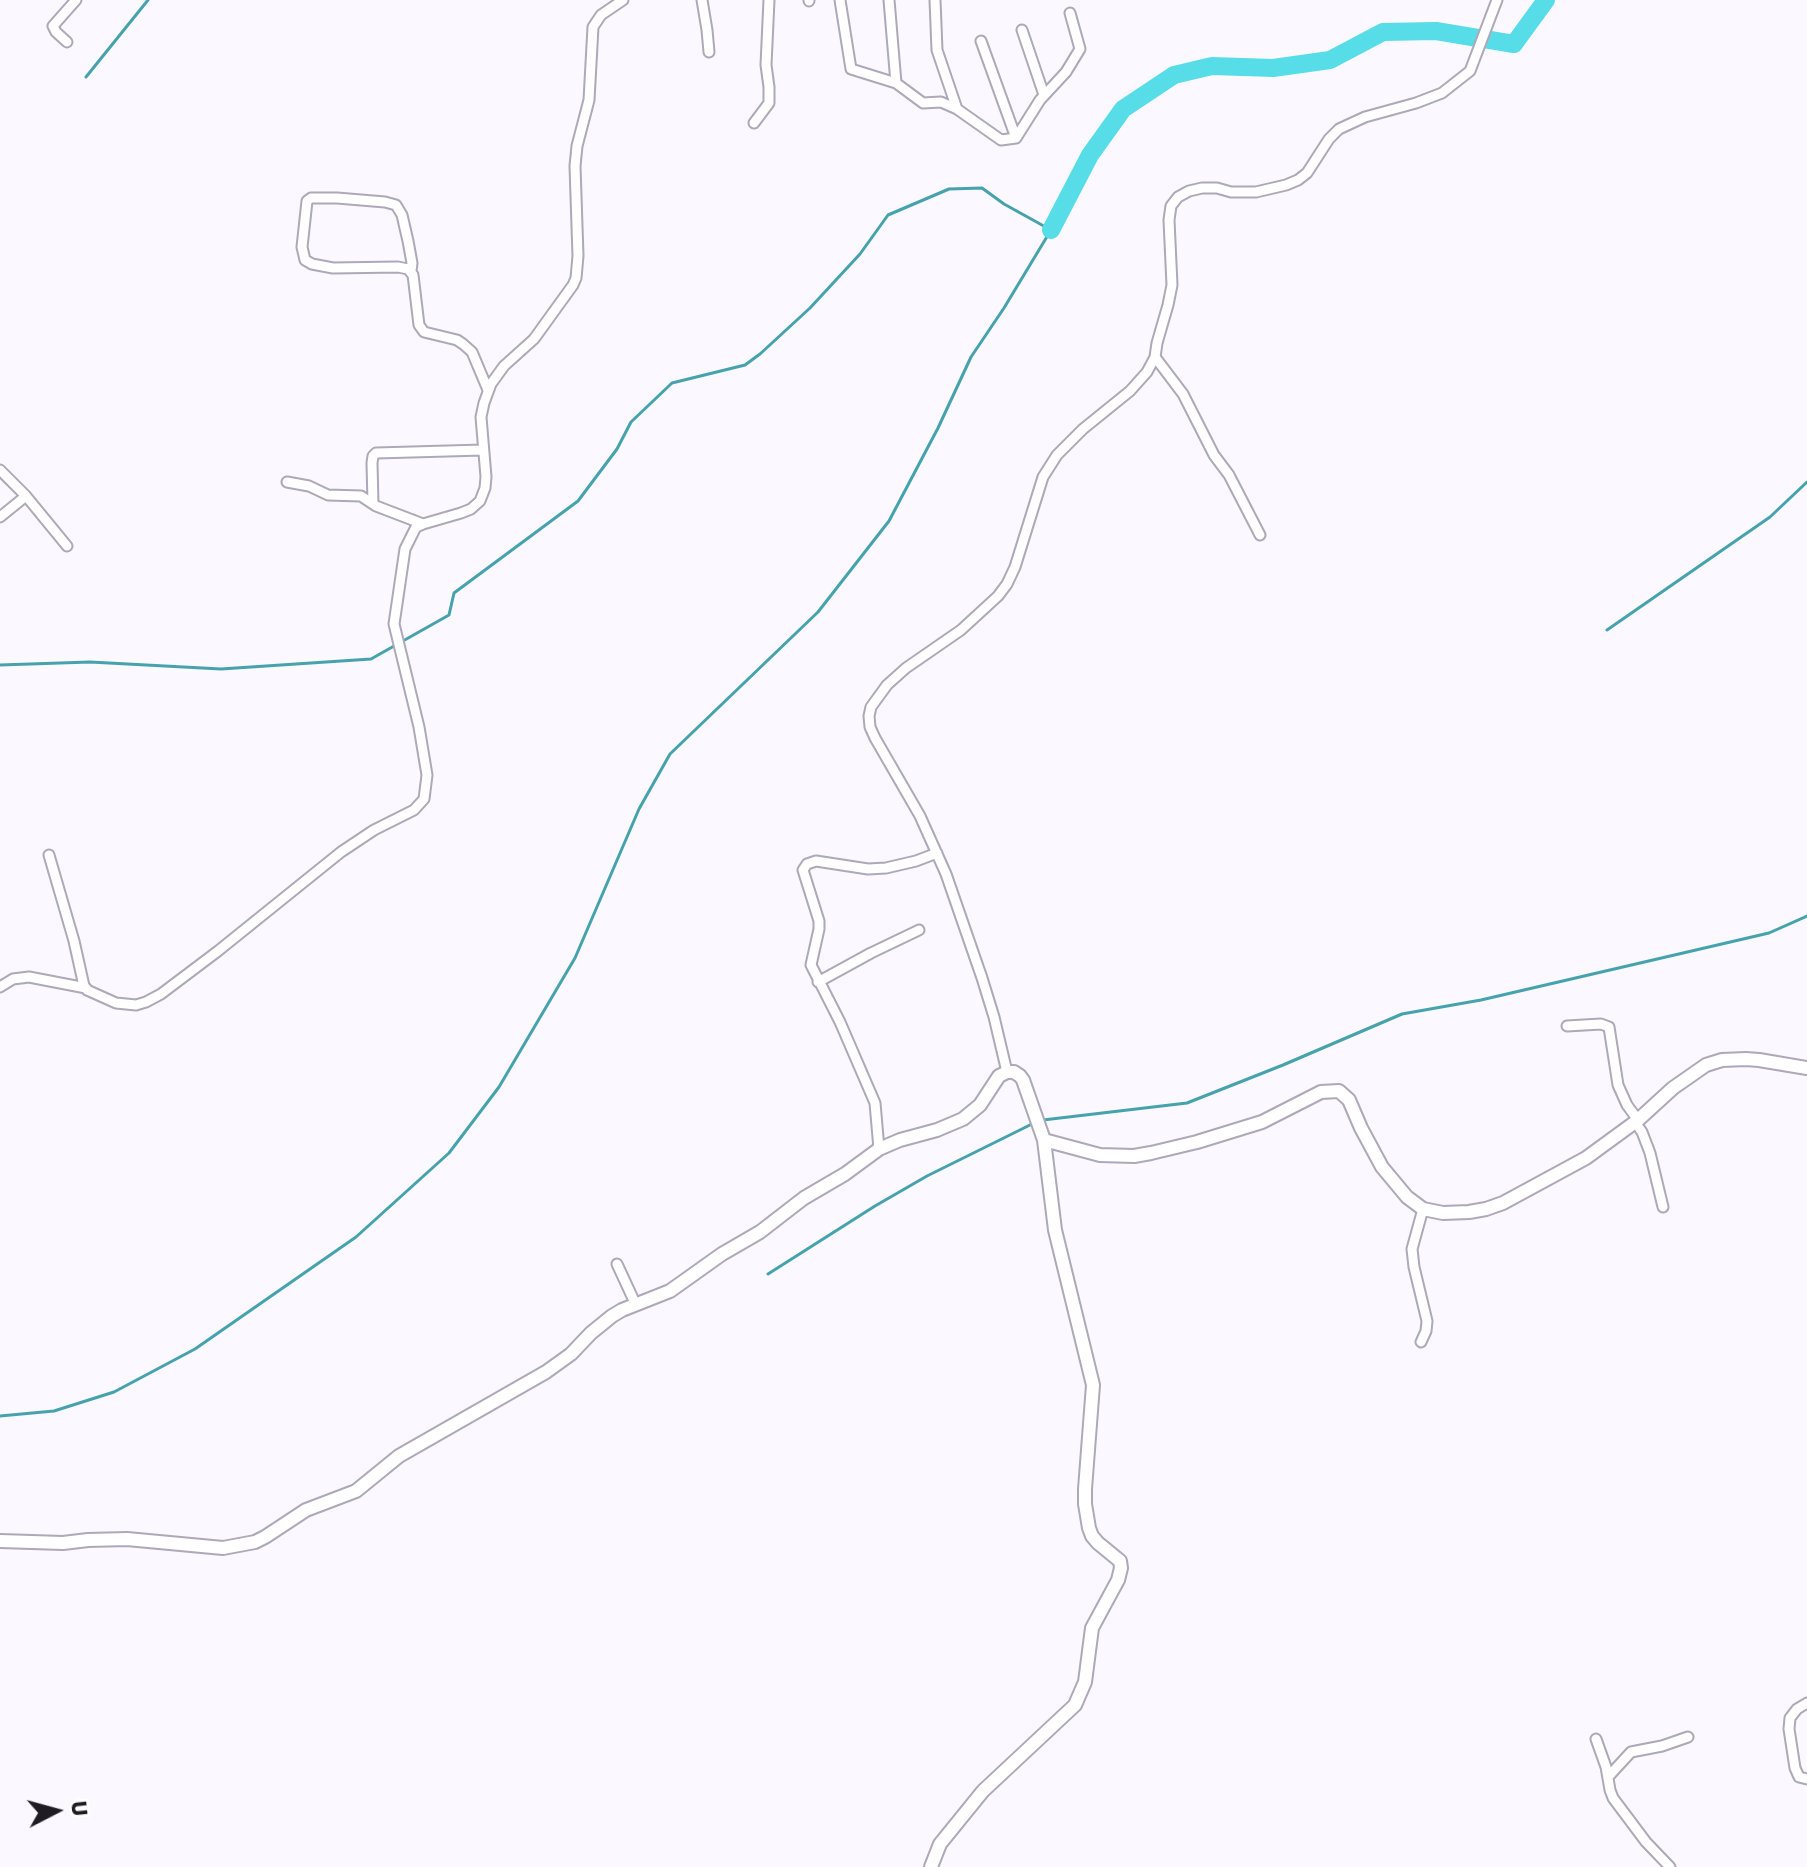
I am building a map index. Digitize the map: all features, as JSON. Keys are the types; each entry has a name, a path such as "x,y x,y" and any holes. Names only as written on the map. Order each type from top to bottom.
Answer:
{"street":[{"path":"67,42 53,26 76,0"},
{"path":"0,987 13,979 29,977 86,988 106,999 127,1005 146,1002 218,951 341,852 421,804 426,793 427,775 394,616 405,549 412,532 423,524 471,509 480,501 486,477 481,417 488,390 504,366 534,339 576,278 575,166 589,100 593,27 601,15 623,0"},
{"path":"702,0 709,52"},
{"path":"754,123 769,103 766,65 769,0"},
{"path":"840,0 851,69 896,83 923,103 941,102 957,109 1001,140 1016,138 1080,49 1070,13"},
{"path":"889,0 896,83"},
{"path":"935,0 937,50 957,109"},
{"path":"1007,1072 975,956 937,853 870,727 871,707 887,685 906,668 961,630 998,596 1015,567 1043,477 1057,455 1083,429 1130,391 1147,372 1155,357 1172,285 1169,220 1171,206 1178,197 1202,188 1256,192 1298,180 1307,173 1339,129 1365,117 1442,93 1470,71 1497,0"},
{"path":"1022,30 1044,95"},
{"path":"981,41 1016,138"},
{"path":"411,271 404,268 333,268 305,260 302,247 307,201 311,198 337,198 396,205 402,215 408,241 419,325 424,332 457,340 472,352 488,390"},
{"path":"1155,357 1183,394 1260,535"},
{"path":"373,504 372,463 376,453 483,450"},
{"path":"0,470 67,546"},
{"path":"287,482 309,486 328,495 361,496 423,524"},
{"path":"0,517 26,496"},
{"path":"879,1149 875,1103 811,965 819,921 804,867 816,861 868,869 886,868 937,853"},
{"path":"49,855 86,988"},
{"path":"818,982 919,930"},
{"path":"1567,1026 1601,1024 1609,1027 1618,1085 1647,1143 1663,1207"},
{"path":"1043,1134 1100,1155 1134,1156 1197,1142 1262,1122 1321,1092 1339,1091 1349,1100 1382,1167 1407,1197 1423,1209 1443,1213 1469,1212 1503,1203 1586,1158 1689,1076 1716,1062 1759,1060 1807,1068"},
{"path":"0,1541 63,1543 127,1539 223,1548 255,1542 306,1510 356,1491 399,1456 546,1372 622,1310 677,1287 879,1149 963,1119 980,1105 997,1079 1007,1072 1014,1072 1020,1076 1043,1134 1055,1230 1093,1385 1085,1489 1087,1517 1092,1536 1120,1561 1121,1568 1118,1580 1092,1628 1085,1682 1075,1705 983,1791 940,1844 931,1867"},
{"path":"1421,1342 1427,1321 1412,1255 1423,1209"},
{"path":"617,1264 636,1305"},
{"path":"1807,1703 1790,1718 1789,1729 1795,1768 1799,1777 1807,1779"},
{"path":"1608,1777 1631,1752 1688,1737"},
{"path":"1596,1739 1610,1790 1618,1804 1646,1842 1670,1867"}],"waterway":[{"path":"86,77 148,0"},
{"path":"1051,230 1090,155 1123,109 1174,75 1212,66 1273,68 1330,60 1383,32 1436,31 1514,44 1546,0"},
{"path":"0,665 90,662 221,669 371,659 449,615 454,593 578,501 617,449 631,422 672,383 745,365 760,354 810,308 860,254 888,215 949,189 982,188 1051,230 971,357 889,521 818,612 670,754 639,809 575,958 499,1087 449,1153 356,1237 195,1349 114,1392 54,1411 0,1416"},
{"path":"1607,630 1770,517 1807,482"},
{"path":"1043,1120 1187,1103 1402,1014 1481,1000 1769,933 1807,916"},
{"path":"768,1274 927,1176 1032,1124"}]}
